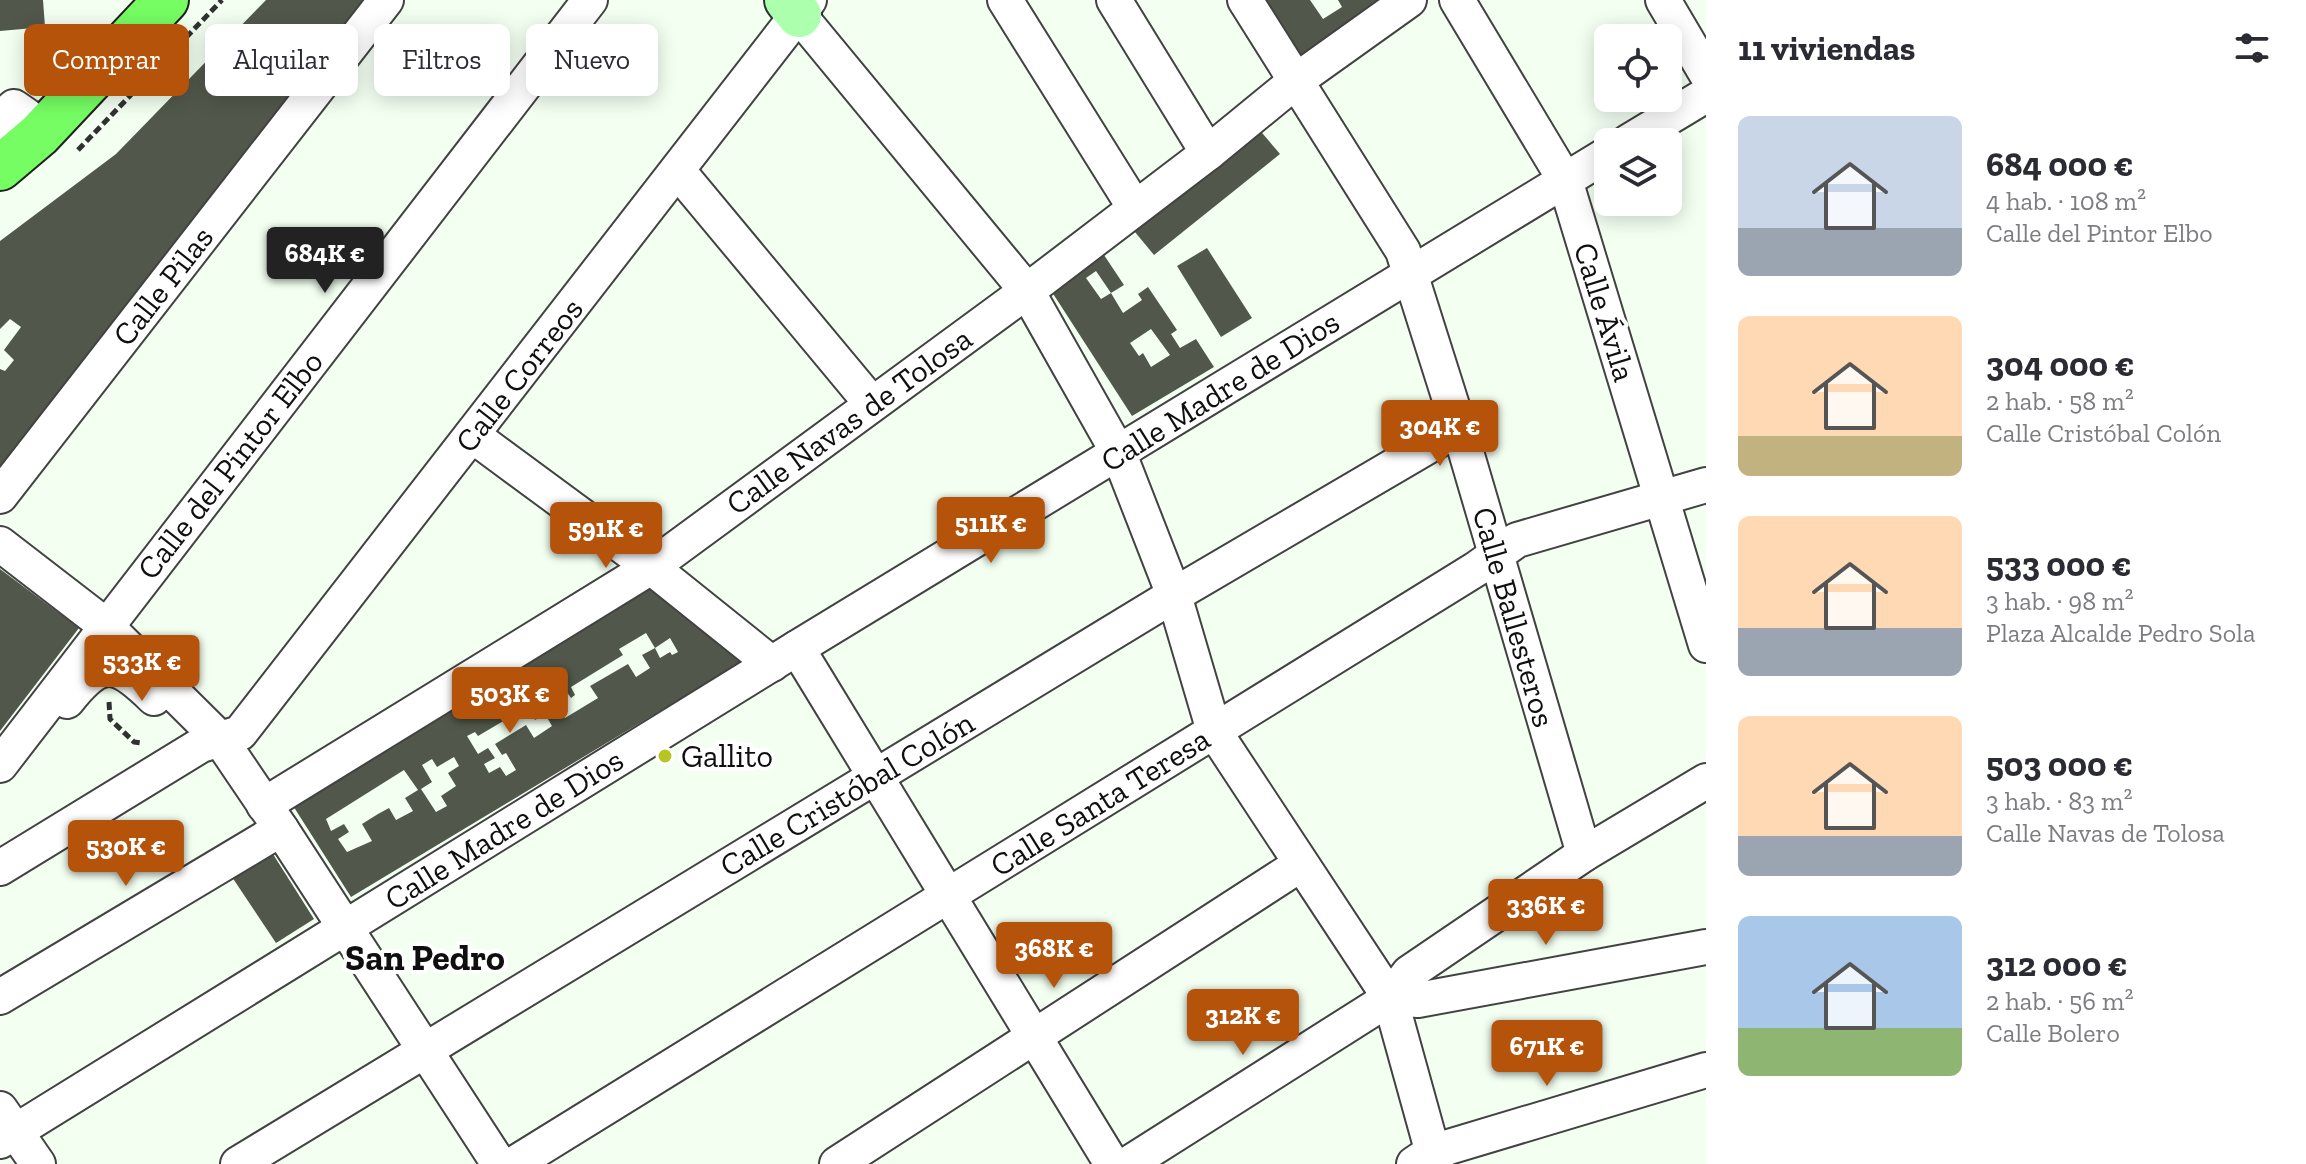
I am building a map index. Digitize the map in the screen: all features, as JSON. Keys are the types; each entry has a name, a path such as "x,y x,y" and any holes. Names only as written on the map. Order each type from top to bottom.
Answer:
{"main road":[{"path":"0,168 39,135 166,0"}],"street":[{"name":"Calle Pilas","path":"0,496 386,0"},
{"name":"Calle del Pintor Elbo","path":"0,765 590,0"},
{"path":"1005,0 1135,208"},
{"path":"1114,0 1208,153"},
{"name":"Calle Ballesteros","path":"1245,0 1403,251 1459,428 1584,854"},
{"name":"Calle Navas de Tolosa","path":"0,997 651,567 1027,291 1208,153 1297,80 1409,0"},
{"name":"Calle Ávila","path":"1457,0 1565,180 1706,645"},
{"path":"1663,0 1706,73"},
{"path":"798,5 1027,291 1119,454 1174,595 1214,731 1390,998 1427,1160 1706,1070"},
{"name":"Calle Correos","path":"0,868 201,745 240,733 678,171 798,5"},
{"path":"1651,128 1706,95"},
{"path":"0,120 14,107 27,116 0,136"},
{"name":"Calle Madre de Dios","path":"3,1138 1594,162"},
{"path":"678,171 872,404"},
{"name":"Calle Cristóbal Colón","path":"238,1164 1174,595 1459,428"},
{"path":"472,435 651,567 785,656 876,776 1112,1164"},
{"name":"Calle Santa Teresa","path":"514,1164 1476,569 1517,540 1706,485"},
{"path":"0,544 105,625 220,739 499,1164"},
{"path":"0,784 90,674 106,669 128,673 180,722 182,736 176,749 5,852 0,852"},
{"path":"1128,1164 1390,998 1409,973 1584,854 1706,781"},
{"path":"837,1164 1301,864"},
{"path":"1390,998 1418,1000 1706,947"},
{"path":"3,1138 38,1164"}],"building":[{"path":"0,0 43,0 45,24 24,24 24,29 0,31"},
{"path":"266,0 370,0 351,24 243,24"},
{"path":"1265,0 1310,0 1323,19 1342,7 1338,0 1388,0 1302,58"},
{"path":"205,63 205,96 295,96 0,476 0,369 5,371 14,360 4,350 21,327 10,319 0,329 0,241 116,154 172,96 189,96 189,79"},
{"path":"1257,127 1280,154 1154,255 1130,226"},
{"path":"1207,248 1252,318 1221,337 1177,266"},
{"path":"1100,249 1124,285 1111,293 1123,313 1142,300 1138,294 1148,287 1177,330 1171,334 1180,348 1196,339 1214,367 1132,416 1050,289","holes":["1096,271 1111,293 1101,299 1086,278","1151,329 1170,355 1151,367 1143,353 1139,356 1130,343"]},
{"path":"0,569 79,628 0,731"},
{"path":"650,583 746,659 351,897 290,801","holes":["646,633 655,648 642,655 650,668 636,677 628,664 590,686 598,698 565,718 557,706 545,714 552,726 534,738 526,725 495,744 502,755 506,753 516,770 506,776 500,767 489,773 484,764 495,758 488,748 478,754 467,736 475,732 478,736 527,707 535,720 542,716 532,698 545,691 550,700 566,691 571,698 575,695 571,687 623,655 619,649","670,638 678,652 672,655 670,652 660,658 655,648","454,757 459,766 448,773 456,786 441,796 447,806 436,812 421,789 432,782 422,765 432,759 437,767","404,770 418,790 405,798 413,811 396,820 389,808 378,814 362,824 372,841 347,852 338,839 349,832 344,824 331,831 326,819"]},
{"path":"271,851 314,919 276,943 230,874"}],"place":[{"name":"Gallito","path":"665,756"}],"district":[{"name":"San Pedro","path":"425,957"}]}
